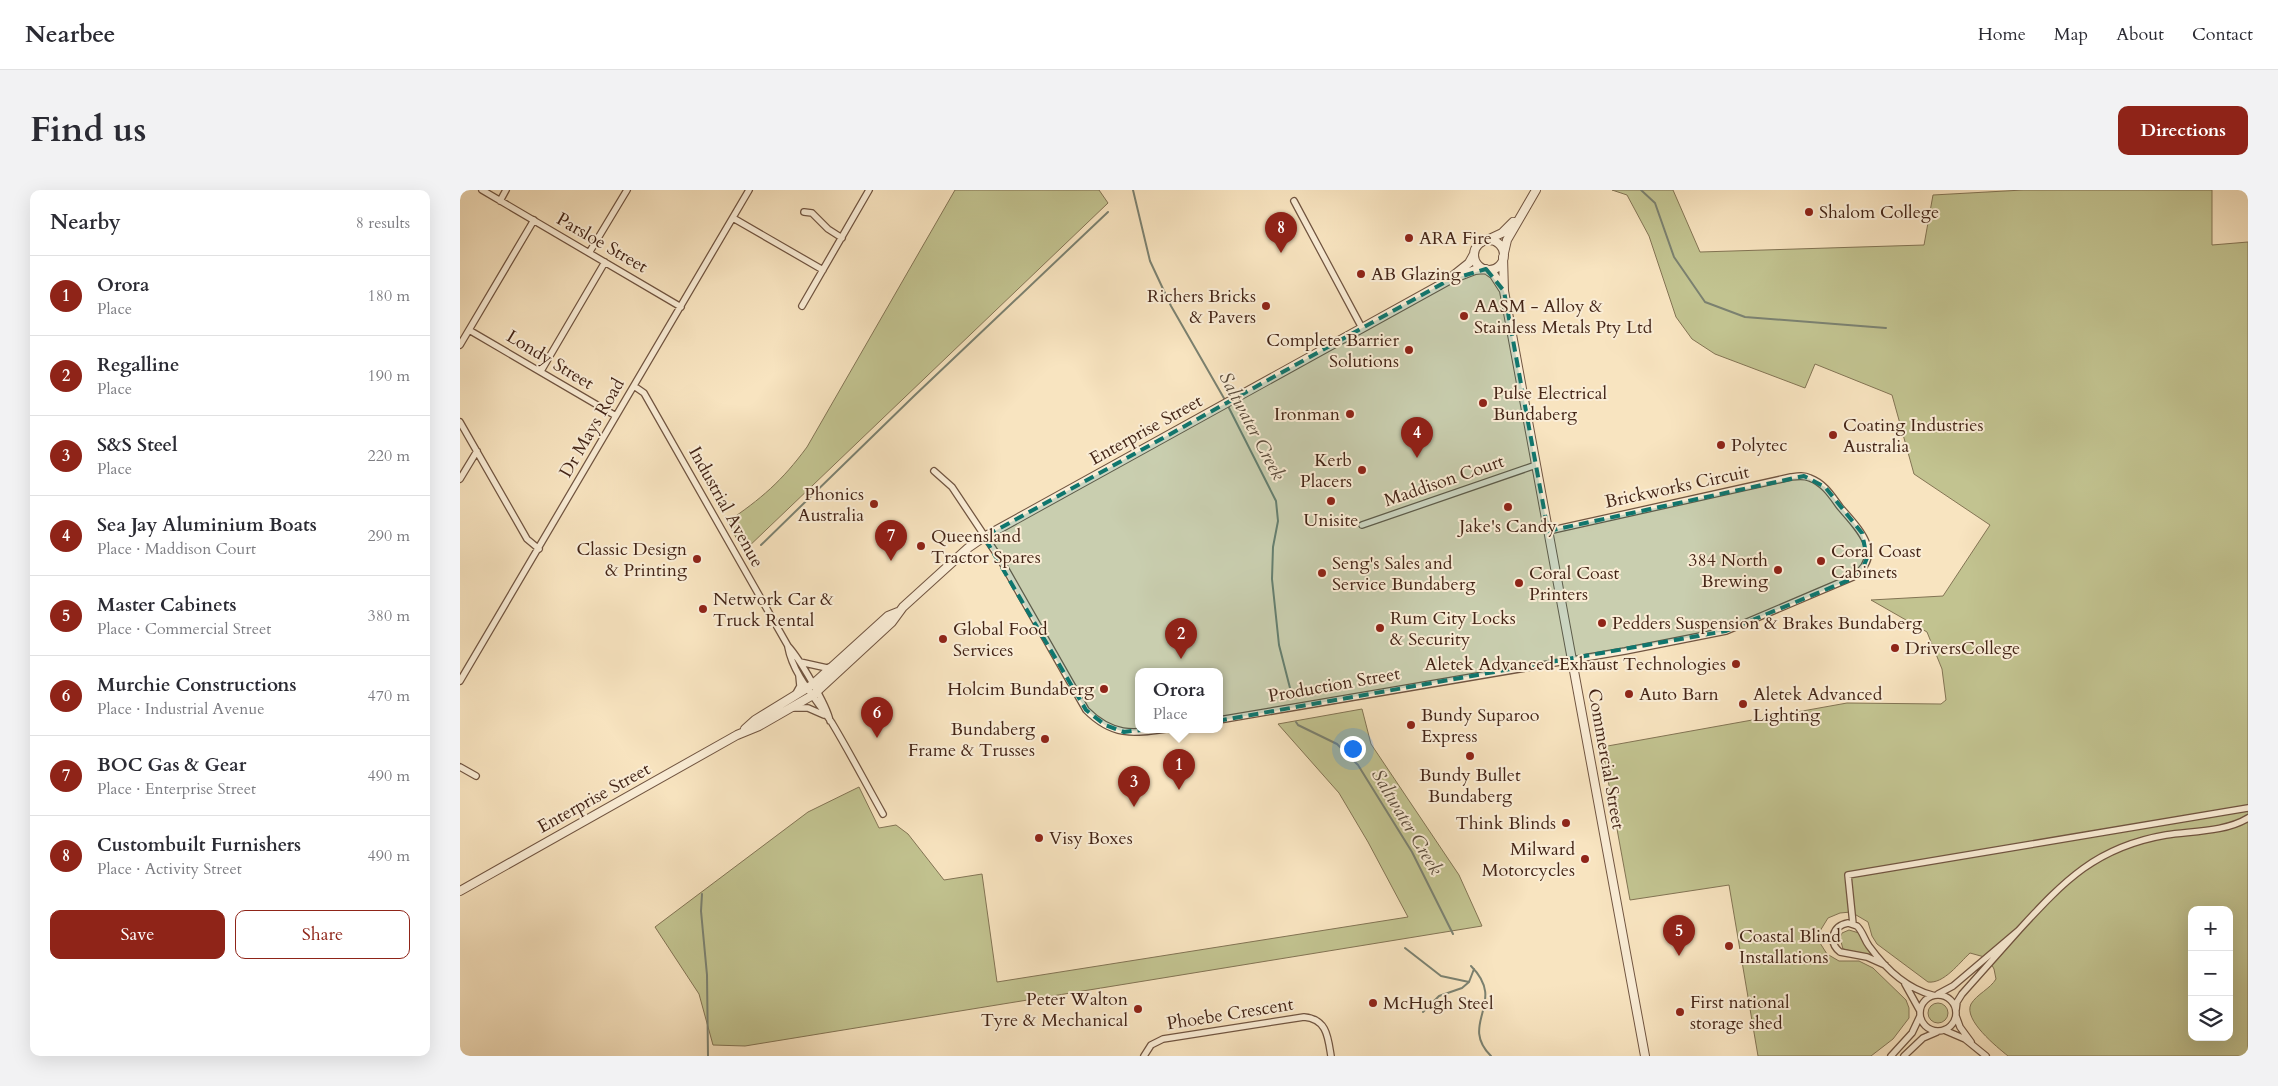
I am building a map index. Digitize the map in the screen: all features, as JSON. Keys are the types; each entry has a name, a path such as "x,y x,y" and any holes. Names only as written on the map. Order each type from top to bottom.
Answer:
{"street":[{"name":"Parsloe Street","path":"482,190 681,307"},
{"path":"500,201 506,190"},
{"path":"590,253 626,190"},
{"name":"Dr Mays Road","path":"460,681 749,190"},
{"path":"802,306 870,190"},
{"path":"1520,215 1502,233 1478,245 1474,254 1477,264 1486,269 1498,267 1504,255 1507,240 1536,190"},
{"path":"1294,202 1362,328"},
{"path":"804,212 812,213 828,229 842,238"},
{"path":"733,218 823,270"},
{"path":"460,345 534,220"},
{"path":"1487,240 1497,242 1504,255"},
{"name":"Enterprise Street","path":"1449,280 1469,263 1474,254"},
{"name":"Commercial Street","path":"1504,255 1504,291 1645,1056"},
{"path":"541,371 605,262"},
{"name":"Enterprise Street","path":"460,891 742,732 758,726 792,708 892,622 898,612 968,548 984,537 1449,280 1475,270 1486,269"},
{"name":"Commercial Street","path":"1486,269 1494,275 1504,291"},
{"name":"Londy Street","path":"469,330 616,416"},
{"name":"Industrial Avenue","path":"634,386 644,393 788,646 798,660 813,690"},
{"path":"460,422 527,540 539,549"},
{"path":"460,479 477,451"},
{"name":"Maddison Court","path":"1362,525 1536,465"},
{"path":"934,471 950,484 1000,559 1086,710 1105,725 1124,732 1135,733"},
{"name":"Brickworks Circuit","path":"1548,531 1791,477 1804,476 1816,480 1825,487 1862,533 1867,545 1865,564 1853,577 1742,625 1710,635 1572,660"},
{"name":"Enterprise Street","path":"742,732 755,720 792,699 813,690 833,666 888,616 898,612"},
{"name":"Industrial Avenue","path":"788,646 790,656 799,672 828,711 828,718 883,814"},
{"path":"798,660 804,664 827,668 833,666"},
{"name":"Production Street","path":"1223,719 1572,660"},
{"path":"792,699 800,686 799,672"},
{"path":"792,708 808,708 828,718"},
{"path":"460,767 476,776"},
{"path":"1853,924 1848,874 2248,808"},
{"path":"1904,1056 1922,1038 1942,1030 1953,1022 1957,1002 1962,994 2018,930 2068,879 2109,852 2146,839 2229,826 2248,818"},
{"path":"1885,965 1867,957 1844,954 1836,948 1832,938 1836,929 1843,924 1853,924 1860,929 1869,946 1885,965 1903,981 1918,991 1950,999 1960,1027 1974,1045 1986,1056"},
{"path":"1891,1056 1912,1033 1923,1002 1953,986 2018,930"},
{"path":"1903,981 1928,1028 1955,1033 1974,1045"},
{"name":"Phoebe Crescent","path":"1144,1056 1151,1045 1163,1040 1304,1017 1315,1020 1325,1028 1331,1056"}],"highlighted area":[{"path":"1486,269 1504,291 1548,531 1804,476 1825,487 1862,533 1867,558 1862,570 1849,580 1726,631 1217,721 1124,732 1105,725 1086,710 984,537 1449,280"}],"green space":[{"path":"955,190 1099,190 1108,203 744,551 727,522 770,489 789,470 807,447"},
{"path":"1612,190 1673,190 1700,252 1924,245 1933,195 2023,190 2212,190 2212,245 2248,242 2248,1056 2008,1056 1982,1033 1972,1018 1970,1010 1974,1000 1996,979 1994,969 1988,958 1970,953 1940,980 1928,982 1877,944 1872,936 1868,922 1851,912 1840,913 1828,918 1820,931 1820,943 1827,954 1839,961 1859,961 1873,968 1906,1000 1909,1008 1909,1018 1893,1039 1871,1056 1758,1056 1729,885 1630,900 1602,747 1847,703 1941,704 1946,700 1942,669 1927,632 1871,600 1943,596 1990,525 1914,474 1892,395 1815,364 1805,388 1715,354 1692,339 1676,317 1649,236 1627,195"},
{"path":"1362,709 1371,744 1459,875 1482,926 745,1046 713,1045 699,994 655,927 808,812 859,787 879,828 896,825 908,834 944,880 982,874 997,982 1408,917 1368,842 1339,793 1278,724"},
{"path":"1849,930 1859,933 1872,956 1843,949 1840,938 1842,933"},
{"path":"1938,1003 1945,1006 1948,1013 1945,1020 1938,1023 1931,1020 1928,1013 1931,1006"}],"waterway":[{"name":"Saltwater Creek","path":"1133,190 1150,261 1171,306 1225,400"},
{"path":"1641,190 1655,203 1674,257 1705,302 1745,317 1886,328"},
{"path":"761,545 914,396 1108,212"},
{"name":"Saltwater Creek","path":"1227,404 1276,501 1278,521 1273,547 1272,579 1279,645 1290,688"},
{"name":"Saltwater Creek","path":"1296,722 1298,725 1337,744 1358,765 1412,852 1453,934"},
{"path":"702,894 701,911 707,975 708,1056"},
{"path":"1405,948 1441,976 1469,982 1474,969"},
{"name":"Saltwater Creek","path":"1471,966 1481,979 1485,991 1485,1002 1479,1033 1482,1044 1491,1056"},
{"path":"1423,1012 1439,996 1462,988 1469,982"}],"place":[{"name":"Shalom College","path":"1809,212"},
{"name":"ARA Fire","path":"1409,238"},
{"name":"Custombuilt Furnishers","path":"1281,253"},
{"name":"AB Glazing","path":"1361,274"},
{"name":"Richers Bricks & Pavers","path":"1266,306"},
{"name":"AASM - Alloy & Stainless Metals Pty Ltd","path":"1464,316"},
{"name":"Complete Barrier Solutions","path":"1409,350"},
{"name":"Pulse Electrical Bundaberg","path":"1483,403"},
{"name":"Ironman","path":"1350,414"},
{"name":"Coating Industries Australia","path":"1833,435"},
{"name":"Polytec","path":"1721,445"},
{"name":"Sea Jay Aluminium Boats","path":"1417,458"},
{"name":"Kerb Placers","path":"1362,470"},
{"name":"Unisite","path":"1331,501"},
{"name":"Phonics Australia","path":"874,504"},
{"name":"Jake's Candy","path":"1508,507"},
{"name":"Queensland Tractor Spares","path":"921,546"},
{"name":"Classic Design & Printing","path":"697,559"},
{"name":"BOC Gas & Gear","path":"891,561"},
{"name":"Coral Coast Cabinets","path":"1821,561"},
{"name":"384 North Brewing","path":"1778,570"},
{"name":"Seng's Sales and Service Bundaberg","path":"1322,573"},
{"name":"Coral Coast Printers","path":"1519,583"},
{"name":"Network Car & Truck Rental","path":"703,609"},
{"name":"Pedders Suspension & Brakes Bundaberg","path":"1602,623"},
{"name":"Rum City Locks & Security","path":"1380,628"},
{"name":"Global Food Services","path":"943,639"},
{"name":"DriversCollege","path":"1895,648"},
{"name":"Regalline","path":"1181,659"},
{"name":"Aletek Advanced Exhaust Technologies","path":"1736,664"},
{"name":"Holcim Bundaberg","path":"1104,689"},
{"name":"Auto Barn","path":"1629,694"},
{"name":"Aletek Advanced Lighting","path":"1743,704"},
{"name":"Bundy Suparoo Express","path":"1411,725"},
{"name":"Murchie Constructions","path":"877,738"},
{"name":"Bundaberg Frame & Trusses","path":"1045,739"},
{"name":"Bundy Bullet Bundaberg","path":"1470,756"},
{"name":"Orora","path":"1179,790"},
{"name":"S&S Steel","path":"1134,807"},
{"name":"Think Blinds","path":"1566,823"},
{"name":"Visy Boxes","path":"1039,838"},
{"name":"Milward Motorcycles","path":"1585,859"},
{"name":"Coastal Blind Installations","path":"1729,946"},
{"name":"Master Cabinets","path":"1679,956"},
{"name":"McHugh Steel","path":"1373,1003"},
{"name":"Peter Walton Tyre & Mechanical","path":"1138,1009"},
{"name":"First national storage shed","path":"1680,1012"}]}
